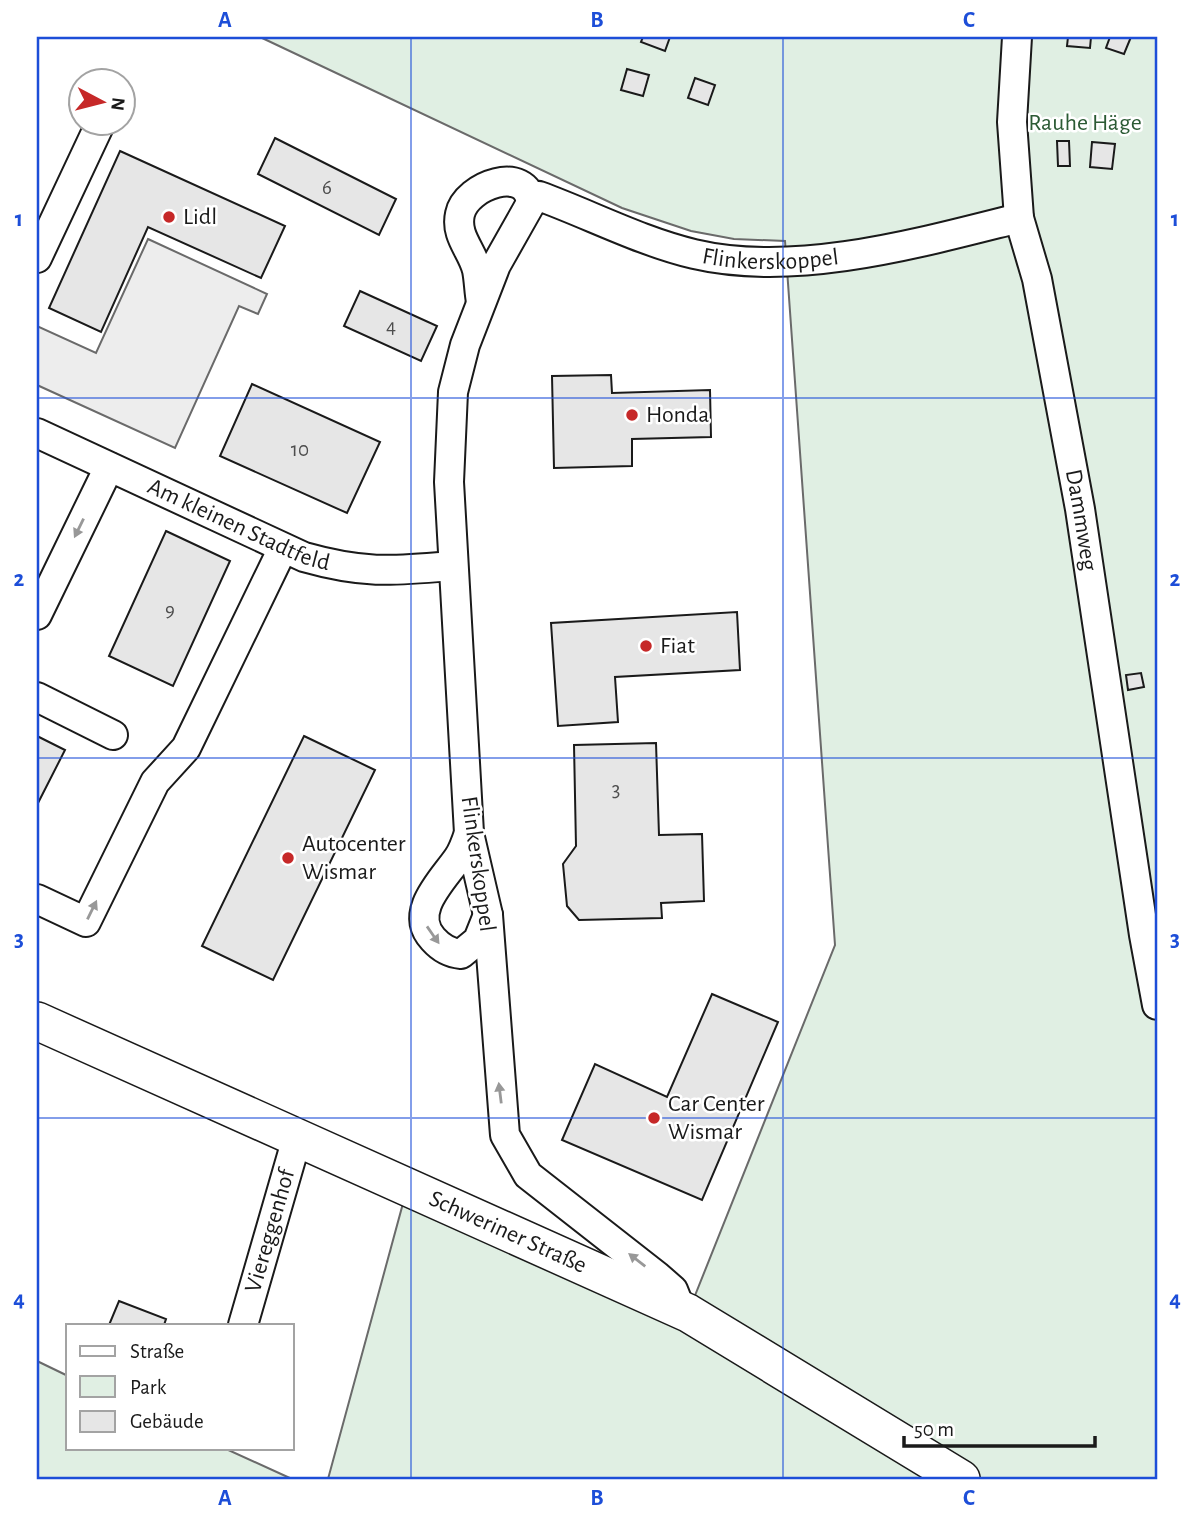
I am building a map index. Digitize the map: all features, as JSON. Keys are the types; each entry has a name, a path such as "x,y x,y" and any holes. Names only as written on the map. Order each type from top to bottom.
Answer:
{"main road":[{"name":"Schweriner Straße","path":"39,1025 681,1310 961,1479"}],"street":[{"name":"Dammweg","path":"1017,37 1012,122 1018,218 1037,279 1080,509 1144,935 1157,1005"},
{"path":"37,258 94,136"},
{"name":"Flinkerskoppel","path":"481,303 477,269 459,228 460,213 466,201 479,190 506,181 525,188 530,193 531,203"},
{"name":"Flinkerskoppel","path":"681,1310 673,1290 528,1175 505,1135 486,904 469,833 452,566 449,482 453,392 465,345 501,256 531,203 539,196 654,242 694,254 762,261 832,257 900,247 1018,218"},
{"name":"Am kleinen Stadtfeld","path":"37,433 283,548 341,568 376,572 452,566"},
{"path":"37,615 109,467"},
{"path":"37,900 86,922 155,782 186,748 283,548"},
{"path":"37,697 113,735"},
{"path":"431,895 450,881 469,883 486,904 478,940 468,951 461,954 449,952 427,930 425,916 431,895 457,859 469,833"},
{"name":"Viereggenhof","path":"243,1324 297,1138"}],"green space":[{"name":"Rauhe Häge","path":"260,37 1157,37 1157,1479 328,1479 408,1185 688,1313 835,945 785,241 734,239 691,231 622,208"},
{"path":"37,1361 66,1375 66,1450 228,1450 292,1479 37,1479"}],"shaded area":[{"path":"148,239 267,294 258,314 239,306 175,448 37,385 37,326 96,353"}],"building":[{"path":"643,37 670,37 665,51 641,42"},
{"path":"1068,37 1091,37 1090,48 1067,46"},
{"path":"1110,37 1131,37 1124,54 1106,48"},
{"path":"627,69 649,75 643,96 621,90"},
{"path":"695,78 715,85 708,105 688,98"},
{"path":"275,138 396,199 379,235 258,174"},
{"path":"1057,141 1069,141 1070,166 1058,166"},
{"path":"1092,142 1115,144 1112,169 1090,167"},
{"path":"120,151 285,226 261,278 148,227 101,332 49,308"},
{"path":"360,291 437,326 421,361 344,326"},
{"name":"Honda","path":"611,375 612,393 710,390 711,437 632,439 632,466 554,468 552,376"},
{"path":"252,384 380,442 347,513 220,456"},
{"path":"166,531 230,561 173,686 109,656"},
{"name":"Fiat","path":"737,612 740,670 615,677 618,722 558,726 551,623"},
{"path":"1141,673 1144,687 1128,690 1126,675"},
{"path":"37,736 65,750 37,805"},
{"name":"Autocenter Wismar","path":"304,736 375,770 273,980 202,946"},
{"path":"656,743 659,835 702,834 704,901 661,903 662,918 579,920 567,906 563,864 576,846 574,745"},
{"name":"Car Center Wismar","path":"712,994 778,1022 702,1200 562,1140 595,1064 667,1097"},
{"path":"119,1301 166,1319 164,1324 109,1324"}],"place":[{"name":"Lidl","path":"169,217"},
{"name":"Honda","path":"632,415"},
{"name":"Fiat","path":"646,646"},
{"name":"Autocenter Wismar","path":"288,858"},
{"name":"Car Center Wismar","path":"654,1118"}]}
